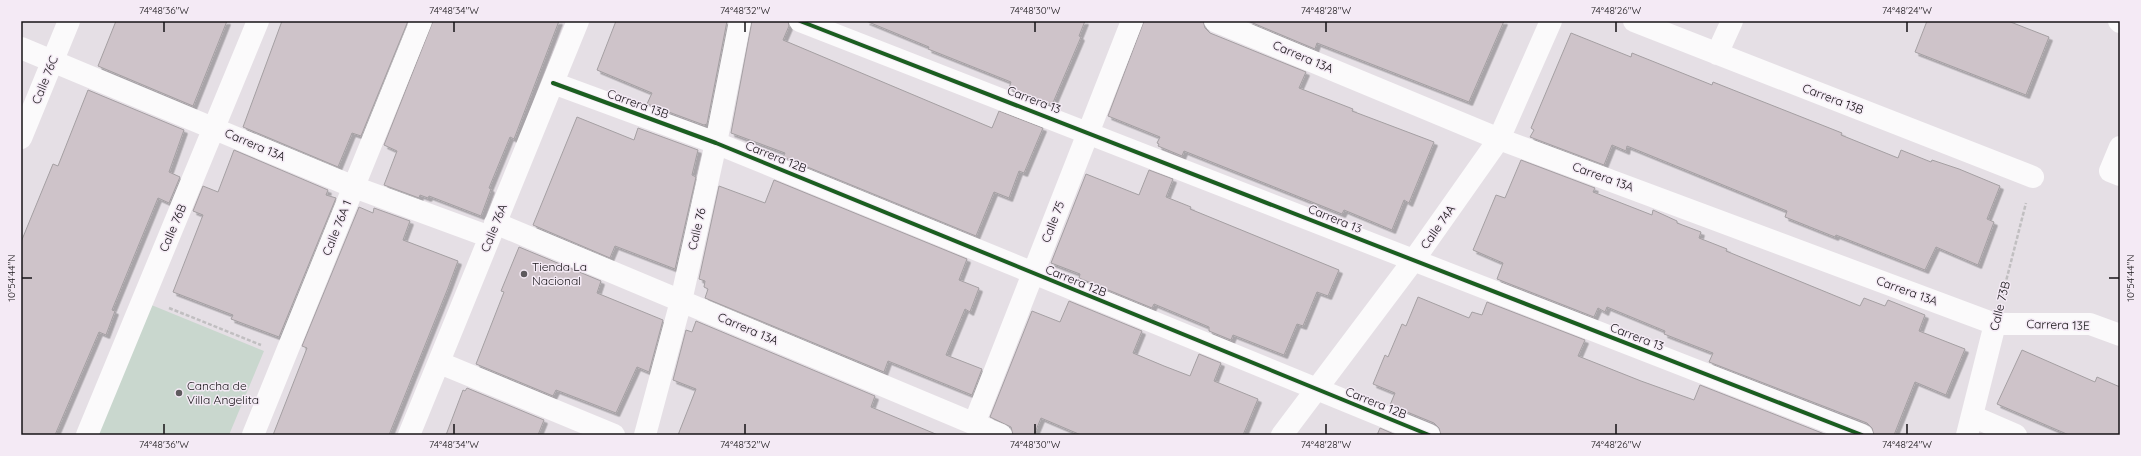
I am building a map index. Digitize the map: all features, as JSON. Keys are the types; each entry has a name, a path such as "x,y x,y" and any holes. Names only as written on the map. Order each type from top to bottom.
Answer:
{"street":[{"name":"Calle 76C","path":"21,138 69,21"},
{"name":"Calle 76B","path":"87,435 258,21"},
{"name":"Calle 76A 1","path":"253,435 421,21"},
{"name":"Calle 76A","path":"409,435 440,363 578,21"},
{"name":"Calle 76","path":"645,435 681,301 716,143 740,21"},
{"name":"Carrera 13","path":"800,21 1089,132 1413,261 1862,435"},
{"name":"Calle 75","path":"974,424 1132,21"},
{"name":"Carrera 13A","path":"1215,21 1499,138 1995,324"},
{"name":"Calle 74A","path":"1282,435 1413,261 1499,138 1551,21"},
{"name":"Carrera 13B","path":"1634,21 2033,177"},
{"path":"1717,54 1732,21"},
{"name":"Carrera 13A","path":"21,48 354,187 493,230 681,301 1001,435"},
{"name":"Carrera 13B","path":"553,83 716,143"},
{"name":"Carrera 12B","path":"716,143 1429,435"},
{"path":"2115,173 2120,147"},
{"name":"Carrera 13E","path":"1995,324 2090,324 2120,335"},
{"name":"Calle 73B","path":"1970,426 1995,324"},
{"path":"440,363 614,435"},
{"path":"1970,426 2016,435"}],"path":[{"path":"144,298 286,355"}],"shaded area":[{"name":"Cancha de Villa Angelita","path":"149,304 264,351 229,435 95,435"}],"building":[{"path":"116,21 227,21 193,106 98,66"},
{"path":"282,21 408,21 361,136 352,133 338,167 243,127"},
{"path":"433,21 559,21 514,139 510,137 489,188 491,189 481,216 429,196 428,198 420,195 419,198 384,185 397,151 384,145"},
{"path":"616,21 727,21 707,124 704,125 647,104 652,93 597,70"},
{"path":"752,21 788,21 789,26 783,40 992,128 999,111 1043,128 1024,173 1019,171 1009,198 994,192 976,236 783,157 785,153 731,133"},
{"path":"866,21 1085,21 1079,36 1081,37 1052,105 1009,88 1011,82 928,49 929,47"},
{"path":"1144,21 1203,21 1205,28 1210,33 1306,72 1299,88 1353,109 1352,111 1434,142 1409,203 1404,200 1392,230 1344,210 1342,214 1184,151 1182,156 1158,146 1159,144 1157,143 1160,137 1108,116"},
{"path":"1248,21 1504,21 1469,102 1317,43 1315,49"},
{"path":"1927,21 2008,21 2049,37 2026,95 1915,52"},
{"path":"1571,33 1631,57 1632,53 1712,85 1713,82 1842,133 1841,135 1898,158 1901,150 1931,162 1932,160 1959,169 2000,186 1987,219 1994,222 1978,265 1936,247 1925,270 1836,235 1835,237 1785,217 1787,211 1627,146 1626,151 1612,145 1604,165 1530,137 1534,130 1531,128"},
{"path":"88,90 184,130 169,172 180,177 169,203 158,198 112,310 115,311 106,335 99,332 55,435 21,435 21,242 53,164 58,166"},
{"path":"577,117 634,140 638,128 698,150 692,175 696,177 675,269 615,246 610,258 533,225"},
{"path":"234,150 328,190 326,195 336,198 279,337 231,319 233,315 173,292 203,215 193,211 203,186 218,192"},
{"path":"1521,160 1595,188 1593,192 1652,215 1653,210 1677,221 1677,223 1701,232 1699,238 1727,249 1726,251 1860,306 1864,298 1885,306 1888,300 1925,315 1919,331 1965,349 1946,395 1915,382 1894,435 1874,435 1872,428 1867,423 1709,362 1713,353 1664,334 1665,331 1607,307 1605,312 1598,308 1594,317 1497,279 1503,263 1473,250 1496,195 1505,198"},
{"path":"1149,170 1173,179 1166,197 1191,207 1190,209 1339,270 1328,296 1317,292 1303,326 1297,324 1284,355 1233,335 1231,340 1209,331 1209,327 1154,304 1152,308 1079,278 1080,274 1051,263 1086,174 1139,195"},
{"path":"774,180 967,259 959,280 979,288 970,312 965,309 946,355 982,369 972,395 888,361 884,372 705,298 708,289 704,287 705,281 699,279 719,186 765,203"},
{"path":"359,207 373,213 374,208 410,221 403,240 458,261 448,288 389,435 273,435 307,348 302,346"},
{"path":"519,247 601,281 597,293 663,320 649,372 637,367 616,413 556,390 553,396 476,364 504,292 501,291"},
{"path":"1418,297 1469,318 1472,312 1482,315 1487,302 1585,340 1578,356 1641,381 1694,400 1700,385 1827,435 1441,435 1439,428 1434,423 1390,405 1395,393 1373,384 1385,355 1388,357 1402,324 1406,326"},
{"path":"1069,301 1142,331 1133,353 1164,366 1190,376 1199,354 1221,363 1214,381 1258,399 1243,435 1081,435 1041,418 1034,435 1013,435 1011,427 990,417 1032,311 1060,322"},
{"path":"696,321 875,396 871,407 938,435 678,435 696,389 673,380 686,330 692,332"},
{"path":"2022,350 2095,382 2097,377 2120,387 2120,435 2069,435 1997,404"},
{"path":"467,388 544,420 538,435 446,435 463,390 465,391"},
{"path":"1380,428 1396,435 1377,435"}],"cycle path":[{"path":"800,21 1862,435"},
{"path":"553,83 716,143 1429,435"}],"place":[{"name":"Tienda La Nacional","path":"524,274"},
{"name":"Cancha de Villa Angelita","path":"179,393"}]}
